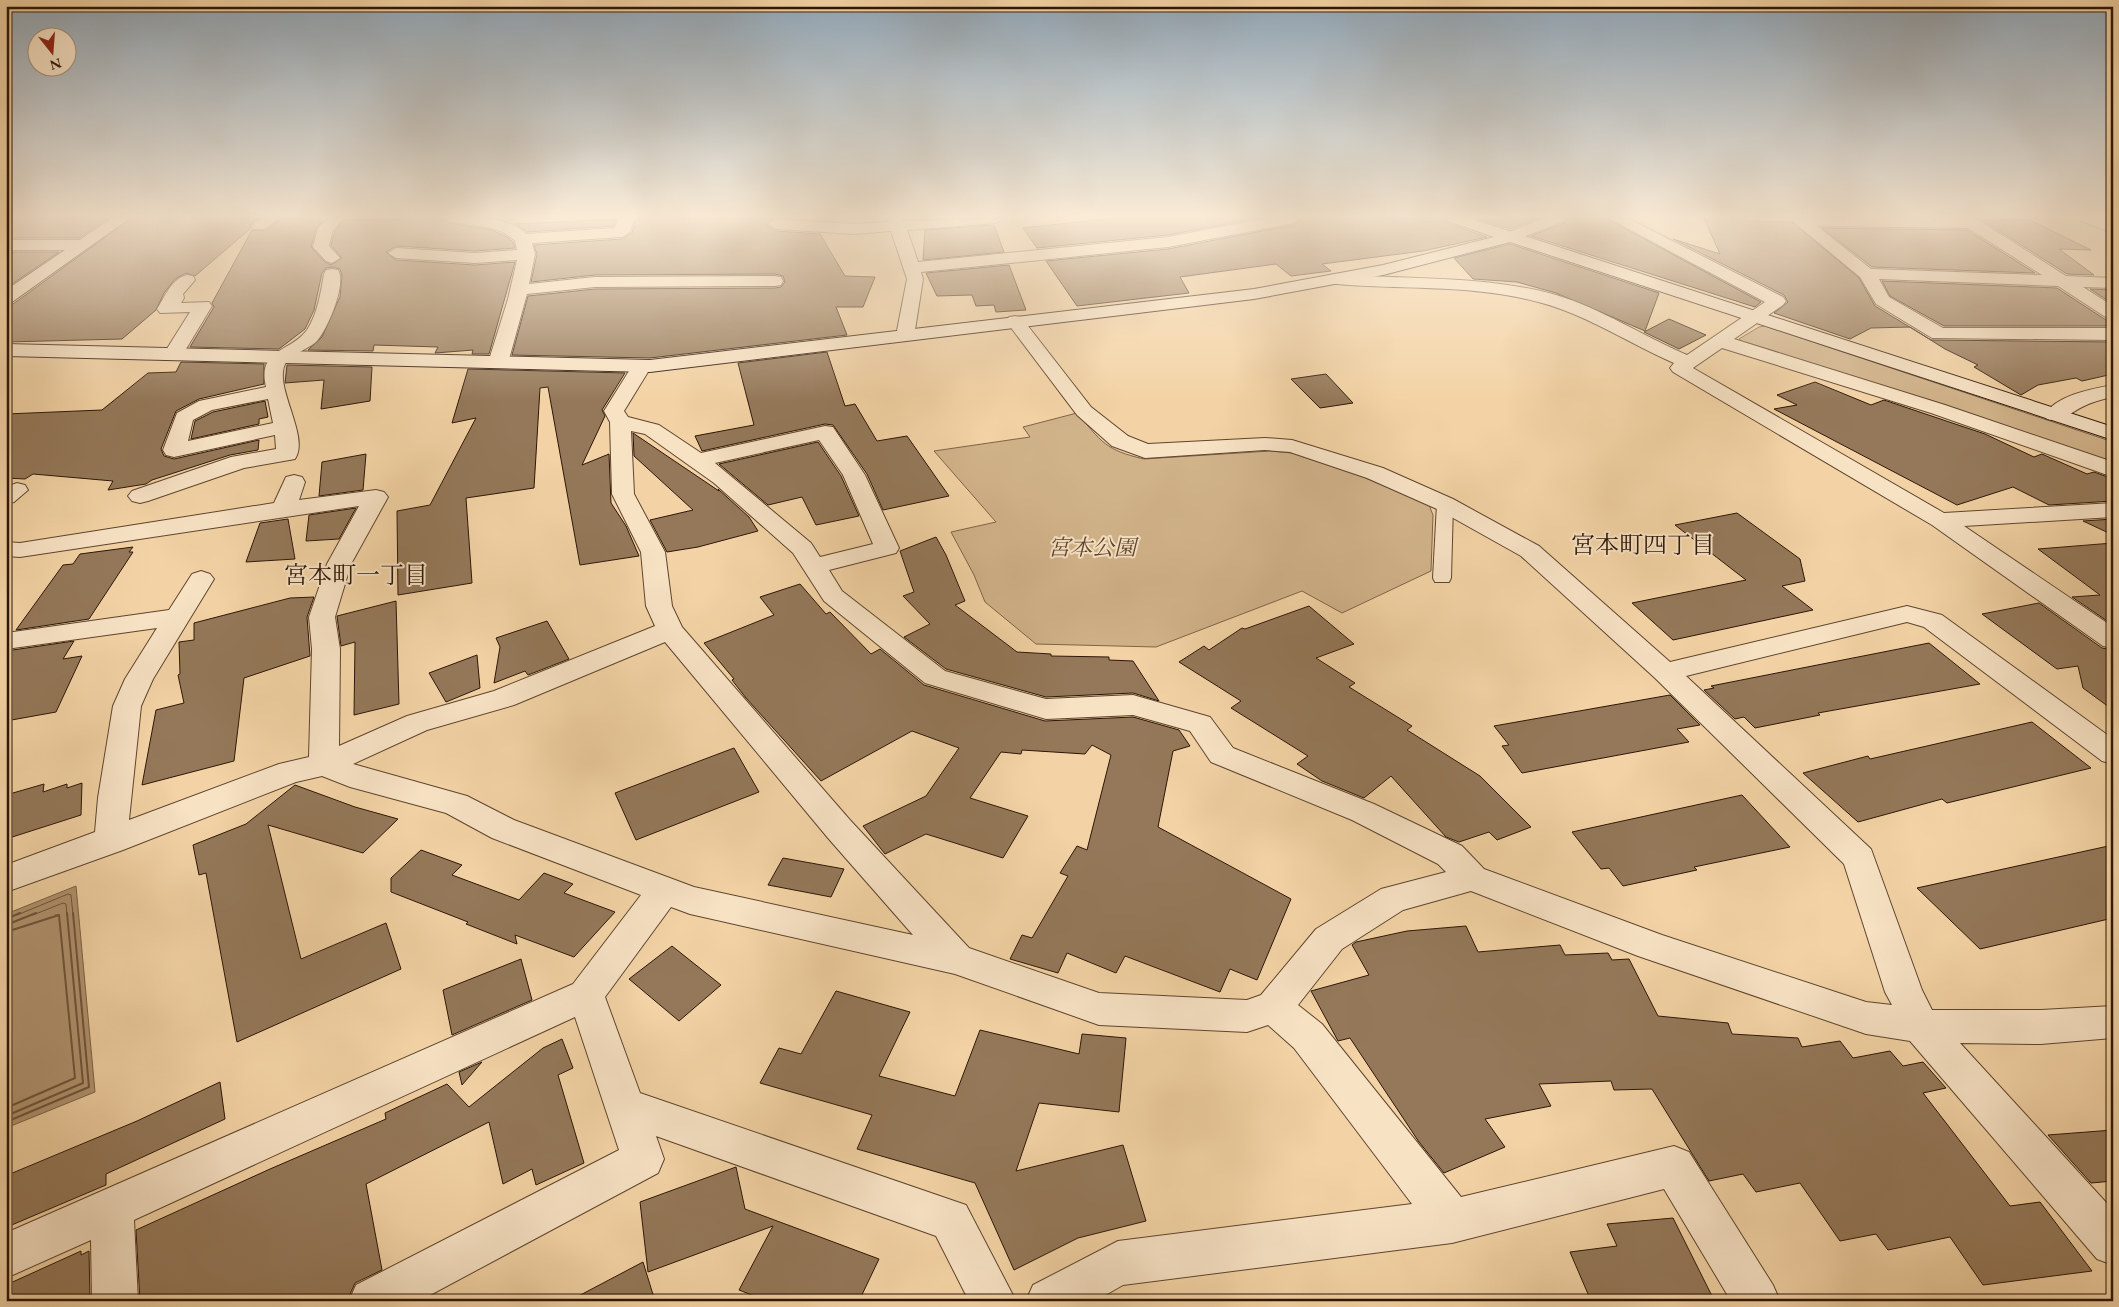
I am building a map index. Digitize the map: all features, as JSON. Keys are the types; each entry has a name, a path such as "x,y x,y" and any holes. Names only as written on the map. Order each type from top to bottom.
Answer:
{"street":[{"path":"6,298 34,279"},
{"path":"140,496 239,462 287,454 286,434 283,427 274,375 279,358 298,347 314,332 332,286 332,279"},
{"path":"498,363 521,279"},
{"path":"905,336 915,279"},
{"path":"6,350 641,367 735,358 1015,321 1255,294 1337,279 1380,284 1484,286 1524,292 1550,299 1589,314 1688,362"},
{"path":"1638,279 2113,434"},
{"path":"1733,279 1776,301 1680,368 1940,520 2113,640"},
{"path":"1870,279 1882,300 1939,334 2113,334"},
{"path":"2004,279 2113,283"},
{"path":"2056,279 2113,314"},
{"path":"173,355 203,306 166,309 175,298 174,292 186,280"},
{"path":"519,290 595,282 775,281"},
{"path":"1015,321 1084,411 1120,441 1145,451 1265,444 1292,446 1375,473 1445,504 1530,551 1665,672 1859,858 1904,992 1921,1026 2113,1242"},
{"path":"1720,341 1938,409 2113,470"},
{"path":"641,367 614,411 620,422 623,494 632,515 644,532 653,552 659,606 670,630 839,829 956,959"},
{"path":"276,391 206,405 184,417 174,450 283,427"},
{"path":"2054,415 2067,405 2090,395 2113,391"},
{"path":"620,422 652,429 699,460 802,548 833,596 935,677 1046,709 1133,705 1200,724 1222,754 1363,812 1441,850 1450,855 1472,878 1584,918 1652,946 1866,1018 1921,1026 2041,1027 2113,1022"},
{"path":"699,460 825,432 854,475 887,548 813,566"},
{"path":"6,490 17,490 6,498"},
{"path":"6,549 20,550 289,496 376,497 339,564 322,617 326,649 324,765"},
{"path":"1940,520 2113,510"},
{"path":"112,841 114,798 128,706 139,679 201,579"},
{"path":"1665,672 1907,614 1934,621 2113,754"},
{"path":"6,641 177,617"},
{"path":"6,879 112,841 290,772 324,765 391,733 417,723 504,698 670,630"},
{"path":"324,765 361,779 456,804 504,829 690,900 956,959 1099,1009 1247,1016 1274,1007 1329,939 1393,899 1472,878"},
{"path":"6,1256 586,995 664,891"},
{"path":"372,1301 643,1159 586,995"},
{"path":"1274,1007 1308,1036 1452,1221"},
{"path":"626,1107 951,1220 993,1301"},
{"path":"1049,1301 1118,1263 1452,1221 1674,1166 1757,1301"},
{"path":"112,1208 115,1301"}],"lane":[{"path":"1442,578 1445,504"}],"green space":[{"path":"1765,326 2113,442 2113,463 1744,343 1739,339 1759,327"},
{"name":"宮本公園","path":"1077,413 1105,444 1131,456 1144,459 1270,451 1292,453 1361,476 1429,505 1433,515 1431,571 1342,613 1302,591 1156,647 1036,644 985,602 974,575 951,532 996,522 934,451 1030,437 1023,427"}],"water":[{"path":"76,886 95,1092 6,1128 6,914"}],"building":[{"path":"6,279 19,279 6,288"},
{"path":"48,279 175,279 164,293 156,310 122,339 6,342 6,305 13,304"},
{"path":"225,279 321,279 314,310 305,329 279,349 190,347 214,307 212,303"},
{"path":"342,279 510,279 489,354 472,354 473,350 435,353 438,347 374,345 373,351 308,350 322,337 340,297"},
{"path":"532,279 558,279 531,282"},
{"path":"784,279 874,279 863,307 836,307 847,335 650,358 512,355 528,296 595,289 775,288 781,287 785,282"},
{"path":"929,279 1014,279 1026,310 996,312 994,305 976,306 972,295 937,296"},
{"path":"1058,279 1181,279 1189,293 1077,306"},
{"path":"1473,279 1616,279 1659,293 1645,331 1556,293 1517,282"},
{"path":"1667,279 1718,279 1761,302 1755,307"},
{"path":"1752,279 1860,279 1875,306 1910,327 1871,328 1850,339 1774,313 1788,302 1784,295"},
{"path":"1882,281 2057,288 2106,320 2113,321 2113,326 1944,326 1890,296"},
{"path":"2090,289 2113,290 2113,304"},
{"path":"1669,319 1706,335 1679,349 1644,332"},
{"path":"1931,340 2113,342 2113,374 2082,381 2076,378 2038,385 2021,395 1974,367 1978,365"},
{"path":"827,352 845,406 855,404 877,441 907,436 949,496 883,510 867,474 833,425 825,424 702,451 695,436 754,425 738,363"},
{"path":"181,362 264,364 264,384 199,399 176,411 161,449 164,456 174,459 259,440 258,450 230,455 152,480 146,484 108,490 113,481 33,474 25,479 6,478 6,414 102,410 148,373 176,372"},
{"path":"287,365 372,367 370,401 321,409 324,380 285,383"},
{"path":"468,369 625,373 602,410 605,416 582,465 609,454 611,503 626,526 639,556 580,565 548,387 540,388 534,488 466,498 472,583 398,595 397,511 430,505 476,418 452,423"},
{"path":"1326,374 1353,403 1320,408 1291,379"},
{"path":"1815,382 1871,405 1884,400 1985,434 2034,457 2042,454 2087,474 2094,472 2113,479 2113,501 2049,505 2013,487 1957,505 1774,409 1797,405 1777,395"},
{"path":"265,401 268,417 259,419 259,424 191,439 195,421 213,412"},
{"path":"633,433 719,491 718,489 749,517 758,531 698,547 667,552 650,520 693,510 634,456"},
{"path":"818,442 841,476 859,516 816,525 802,497 768,505 719,464"},
{"path":"366,454 363,490 319,496 322,462"},
{"path":"356,508 339,539 306,541 309,515"},
{"path":"1737,513 1800,559 1805,581 1782,586 1813,610 1673,640 1632,603 1746,580 1675,525"},
{"path":"288,519 295,559 246,562 260,523"},
{"path":"2113,519 2113,535 2083,521"},
{"path":"936,537 946,555 965,601 955,605 1017,652 1051,654 1051,656 1109,657 1109,660 1133,661 1159,701 1133,693 1046,697 946,669 904,637 930,624 903,596 914,592 900,551"},
{"path":"2113,543 2113,625 2072,597 2100,595 2038,549"},
{"path":"133,547 129,552 133,552 89,619 16,630 63,565 73,564 80,554"},
{"path":"800,584 826,614 830,612 871,654 880,649 924,685 1045,721 1133,717 1179,730 1190,746 1173,751 1158,827 1291,899 1257,980 1230,969 1220,992 1125,956 1116,973 1067,953 1058,973 1010,959 1022,935 1032,938 1068,876 1060,873 1077,846 1087,850 1111,755 1092,745 1085,754 1022,750 1021,754 1001,752 970,798 1028,816 1003,858 926,834 885,854 863,826 926,796 959,748 912,731 821,781 746,698 732,680 734,679 704,643 774,615 760,597"},
{"path":"314,597 307,617 310,656 244,678 234,761 142,785 156,710 184,703 178,675 180,674 179,642 194,640 194,623 290,598"},
{"path":"396,601 399,704 354,715 355,642 341,646 337,616"},
{"path":"2039,603 2102,648 2113,650 2113,710 2083,688 2078,666 2057,669 1982,614"},
{"path":"1309,606 1354,644 1316,658 1355,683 1349,687 1412,726 1407,730 1480,776 1531,827 1497,840 1489,832 1459,842 1446,837 1391,776 1364,798 1322,781 1297,764 1308,756 1231,708 1241,701 1179,662 1204,646 1209,650 1242,628 1245,629"},
{"path":"547,621 569,659 528,675 525,671 494,683 500,647 496,638"},
{"path":"74,641 63,659 82,656 56,712 6,721 6,651"},
{"path":"1929,643 1980,684 1818,713 1820,715 1755,728 1744,717 1735,719 1704,690 1714,688 1711,686"},
{"path":"477,655 480,688 446,702 429,673"},
{"path":"1670,695 1700,725 1677,729 1689,742 1522,773 1502,746 1509,745 1494,726"},
{"path":"2032,722 2091,768 1947,803 1942,799 1858,822 1803,773 1868,756 1870,759"},
{"path":"734,748 759,792 636,840 615,793"},
{"path":"82,783 81,815 6,839 6,795 44,784 43,792 67,784 67,788"},
{"path":"295,785 355,807 398,819 363,853 268,825 301,959 386,923 401,969 237,1042 206,873 199,875 193,845 246,824"},
{"path":"1742,795 1790,847 1694,867 1697,870 1623,886 1609,868 1601,869 1572,832"},
{"path":"2113,845 2113,918 1980,949 1917,888"},
{"path":"421,850 462,865 452,875 519,900 544,873 573,884 564,893 615,912 574,957 515,935 517,944 466,924 468,922 391,892 391,878"},
{"path":"783,858 844,869 831,897 768,885"},
{"path":"1466,926 1478,952 1560,945 1565,955 1608,953 1612,960 1629,959 1658,1016 1728,1023 1732,1034 1798,1038 1802,1047 1840,1041 1853,1058 1890,1051 1903,1066 1923,1062 1946,1088 1923,1093 2010,1206 2040,1202 2092,1271 1983,1285 1950,1237 1888,1250 1876,1234 1840,1241 1800,1183 1756,1192 1743,1174 1709,1181 1652,1089 1614,1090 1611,1081 1539,1084 1551,1106 1485,1119 1505,1147 1444,1173 1419,1142 1350,1038 1338,1041 1311,991 1369,975 1352,945 1356,942 1407,931"},
{"path":"672,946 721,985 679,1021 629,979"},
{"path":"521,959 532,1000 452,1035 443,990"},
{"path":"836,991 910,1012 879,1076 955,1096 980,1030 1079,1054 1082,1034 1126,1038 1119,1112 1039,1103 1016,1171 1123,1145 1146,1221 1078,1238 1014,1270 975,1183 857,1149 872,1115 760,1083 779,1048 801,1054"},
{"path":"562,1039 573,1068 558,1075 584,1163 536,1185 532,1169 503,1184 489,1122 366,1184 382,1270 355,1283 347,1301 140,1301 136,1230 386,1119 385,1113 447,1084 469,1107 543,1048"},
{"path":"482,1062 462,1085 459,1072"},
{"path":"220,1082 225,1119 106,1174 106,1185 7,1227 10,1174 137,1121"},
{"path":"2113,1130 2113,1181 2091,1183 2048,1135"},
{"path":"736,1167 745,1209 879,1259 859,1301 767,1301 739,1290 773,1226 648,1272 640,1202"},
{"path":"1673,1218 1712,1296 1682,1299 1683,1301 1591,1301 1570,1252 1617,1246 1607,1224"},
{"path":"81,1251 81,1255 89,1251 90,1301 6,1301 6,1285"},
{"path":"643,1262 655,1301 569,1301"}],"district":[{"name":"宮本町四丁目","path":"1643,544"},
{"name":"宮本町一丁目","path":"356,574"}]}
